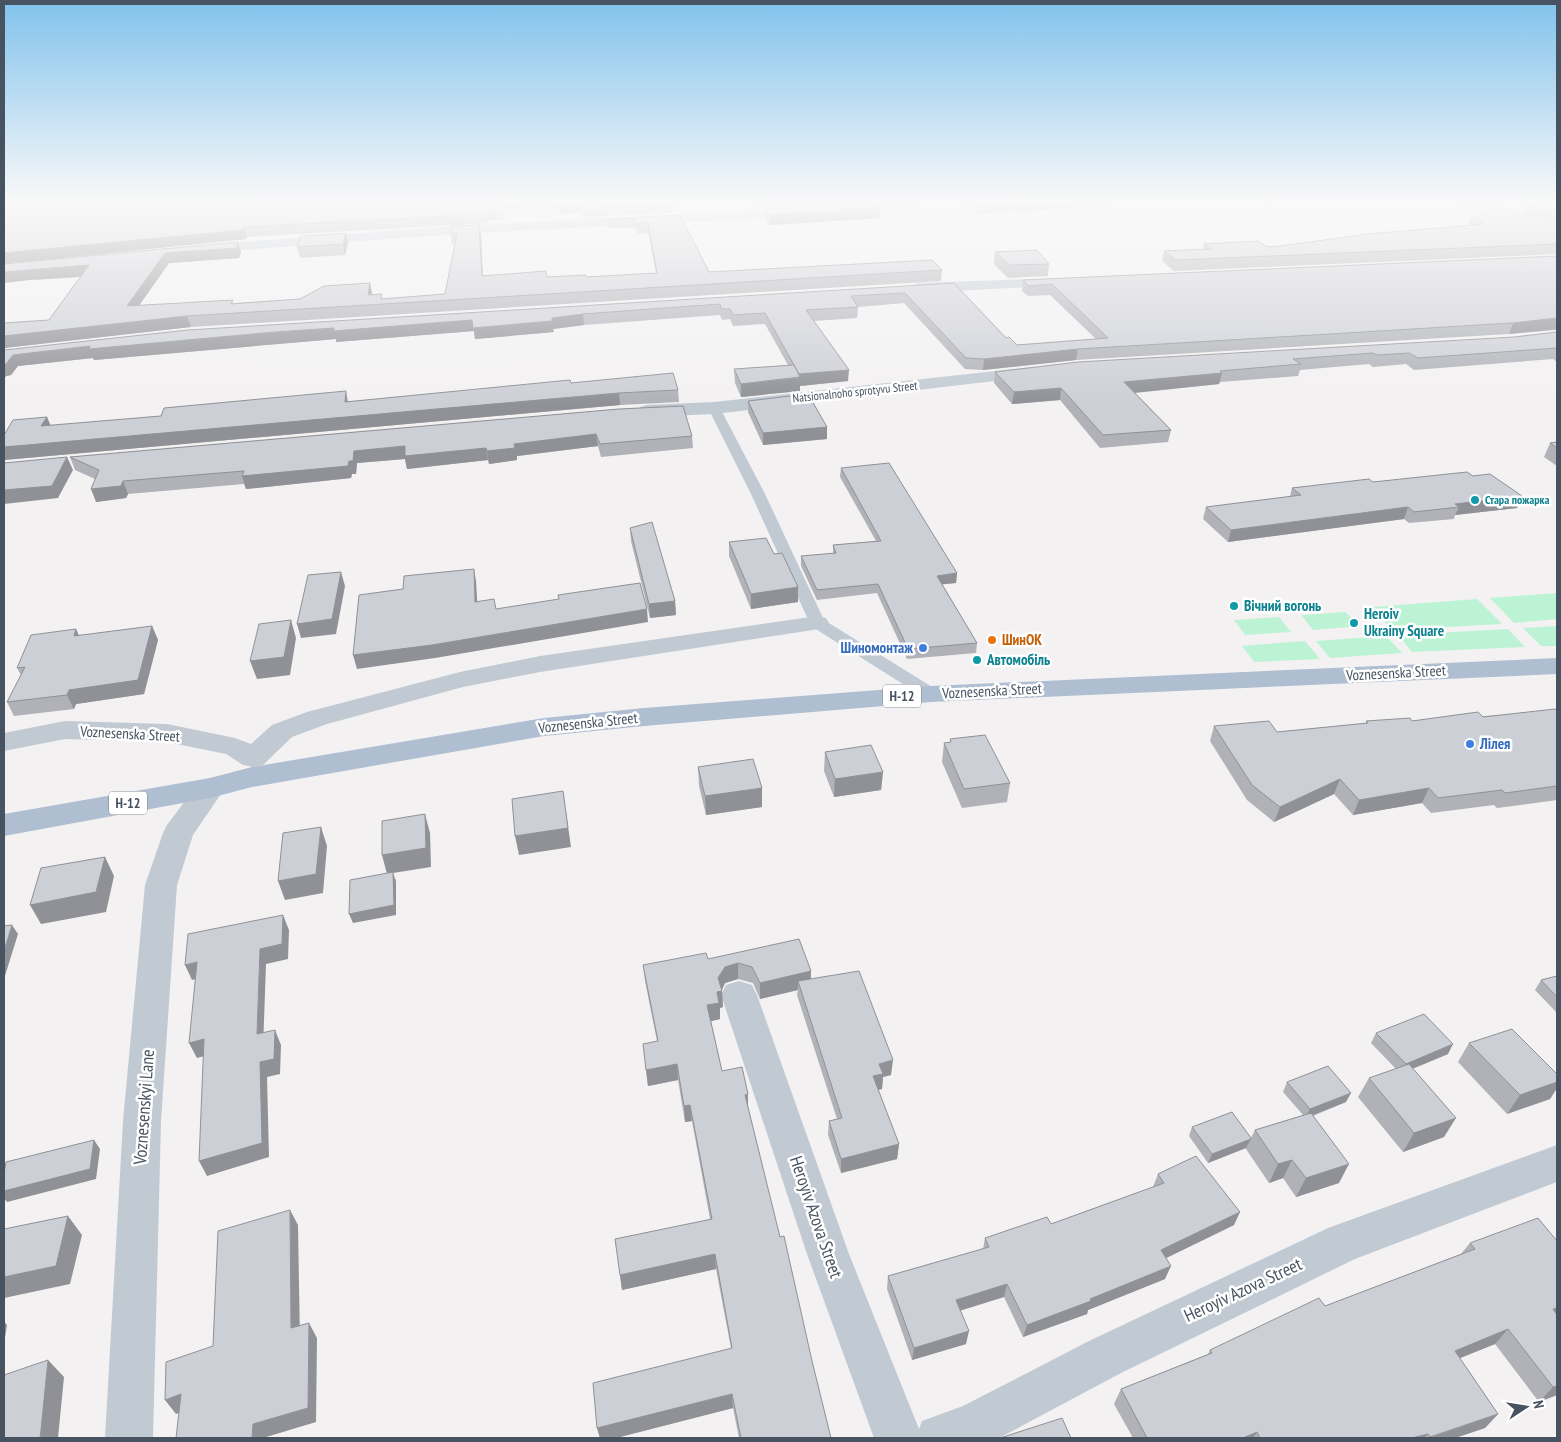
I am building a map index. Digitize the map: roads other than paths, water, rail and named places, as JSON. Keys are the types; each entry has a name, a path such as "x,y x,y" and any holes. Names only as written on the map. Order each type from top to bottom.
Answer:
{"main road":[{"name":"Voznesenska Street","path":"4,825 210,788 252,768 544,727 644,716 931,694 1557,666"}],"street":[{"path":"907,289 1077,282"},
{"name":"Natsionalnoho sprotyvu Street","path":"630,412 714,408 1048,370"},
{"name":"Voznesenska Street","path":"4,742 65,730 167,733 235,747 252,768 282,731 317,718 460,680 540,664 817,623"},
{"name":"Voznesenskyi Lane","path":"129,1438 142,1121 161,885 178,833 210,788"},
{"name":"Heroyiv Azova Street","path":"739,995 828,1254 898,1438"},
{"name":"Heroyiv Azova Street","path":"939,1438 973,1426 1105,1357 1343,1243 1557,1164"}],"lane":[{"path":"714,408 758,494 817,623 931,694"}],"place":[{"name":"Стара пожарка","path":"1475,500"},
{"name":"Вічний вогонь","path":"1234,606"},
{"name":"Heroiv Ukrainy Square","path":"1354,623"},
{"name":"ШинОК","path":"992,640"},
{"name":"Шиномонтаж","path":"923,648"},
{"name":"Автомобіль","path":"977,660"},
{"name":"Лілея","path":"1470,744"}]}
